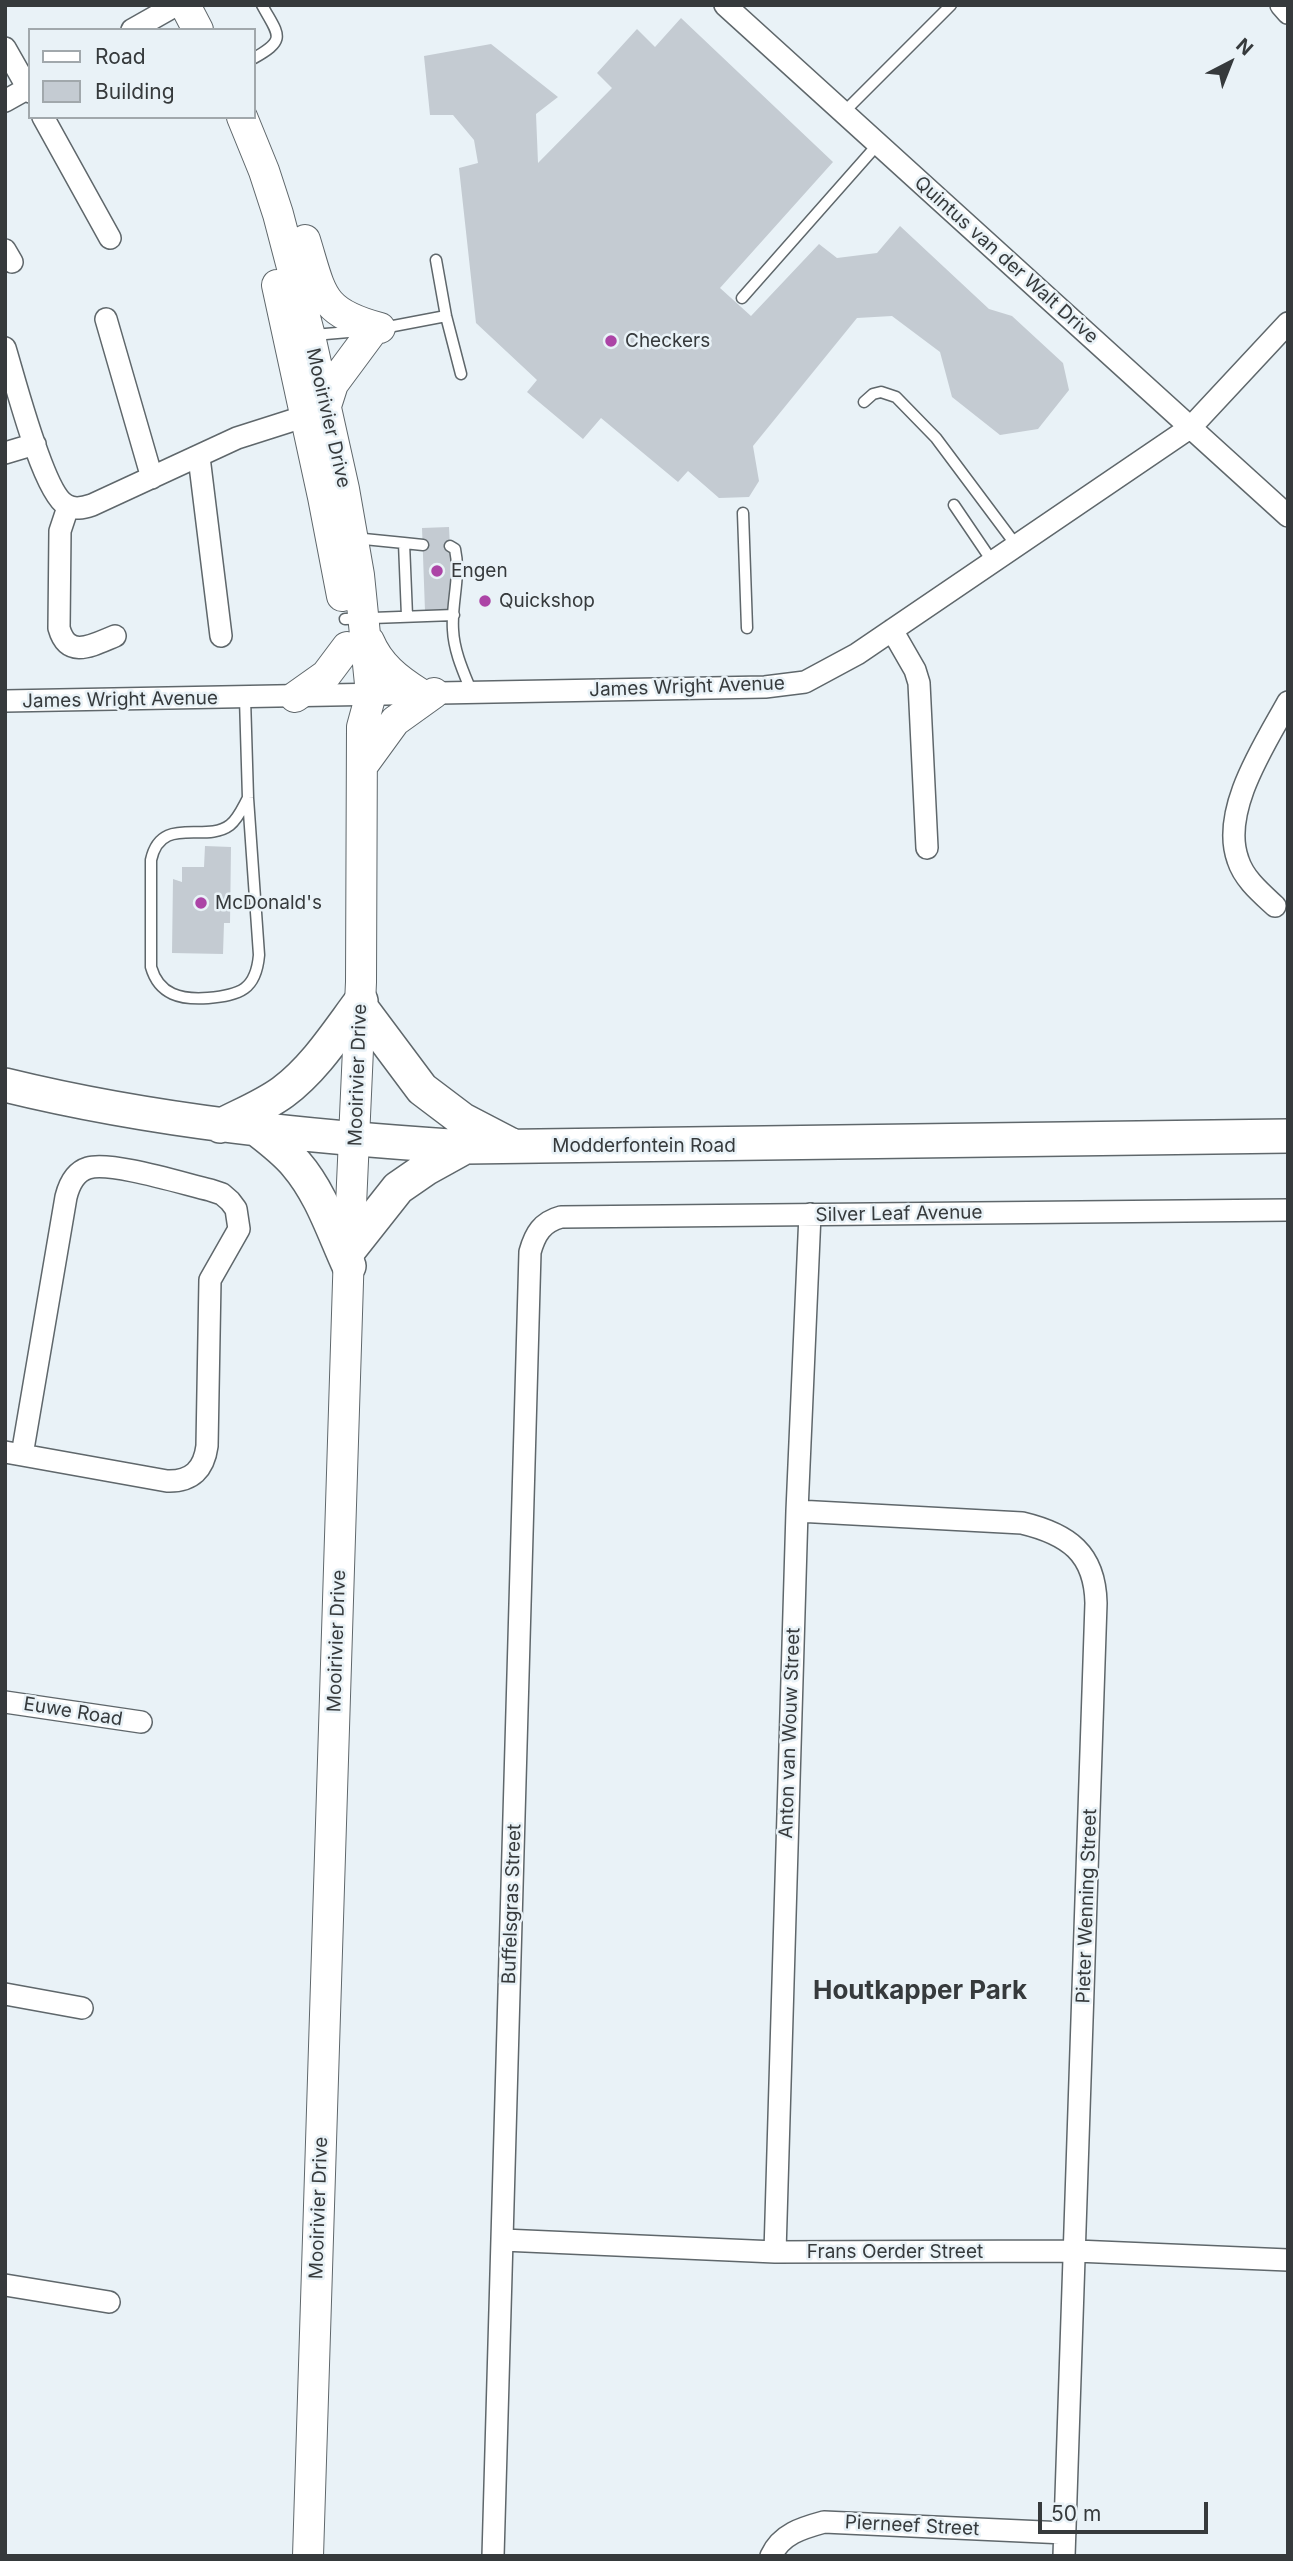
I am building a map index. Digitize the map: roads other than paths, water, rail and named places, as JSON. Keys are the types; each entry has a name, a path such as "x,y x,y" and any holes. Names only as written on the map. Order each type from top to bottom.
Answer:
{"main road":[{"path":"220,1126 281,1094 319,1057 360,1004 422,1089 463,1120 513,1147"},
{"name":"Modderfontein Road","path":"5,1085 98,1106 220,1126 355,1140 465,1147 1288,1136"},
{"path":"259,1131 295,1162 308,1179 349,1258 398,1188 465,1147"}],"street":[{"name":"Quintus van der Walt Drive","path":"724,5 1288,516"},
{"path":"1281,5 1288,13"},
{"path":"137,28 176,11 196,28"},
{"path":"5,48 28,87"},
{"path":"5,101 28,90"},
{"path":"44,119 110,237"},
{"name":"Mooirivier Drive","path":"227,119 256,197 299,337"},
{"name":"Mooirivier Drive","path":"243,119 271,190 315,412 339,467 342,535 355,628 362,727 360,1004 349,1258 308,2556"},
{"path":"5,348 35,444 52,487 68,507 80,509 92,505 237,438 315,412 337,378 377,329 348,318 335,310 327,300 316,277 290,197 254,119"},
{"path":"106,319 152,478"},
{"name":"James Wright Avenue","path":"5,701 765,687 805,682 835,667 892,631 1191,427 1288,323"},
{"path":"5,453 35,444"},
{"path":"199,457 221,636"},
{"path":"68,507 60,531 61,636 75,648 81,649 115,636"},
{"path":"295,696 326,675 355,628 382,664 398,680 426,693 395,721 363,765"},
{"path":"892,631 915,670 919,683 927,848"},
{"path":"1275,906 1246,876 1237,859 1234,822 1245,786 1288,702"},
{"path":"99,1166 111,1167 222,1194 236,1209 239,1229 211,1280 207,1446 202,1465 188,1479 167,1481 13,1453 66,1197 69,1186 80,1171 99,1166"},
{"name":"Silver Leaf Avenue","path":"530,1252 540,1228 561,1217 1288,1210"},
{"name":"Anton van Wouw Street","path":"775,2252 797,1511 810,1214"},
{"name":"Buffelsgras Street","path":"494,2556 530,1252"},
{"name":"Pieter Wenning Street","path":"797,1511 1022,1523 1059,1535 1073,1544 1085,1558 1096,1586 1064,2556"},
{"name":"Euwe Road","path":"5,1702 141,1723"},
{"path":"5,1994 82,2008"},
{"name":"Frans Oerder Street","path":"503,2240 775,2252 1076,2251 1288,2260"},
{"path":"5,2286 109,2302"},
{"name":"Pierneef Street","path":"771,2556 788,2535 824,2522 1065,2533"}],"lane":[{"path":"256,57 277,42 277,34 262,5"},
{"path":"844,113 951,5"},
{"path":"742,298 878,144"},
{"path":"436,260 446,316 461,374"},
{"path":"299,337 377,329 446,316"},
{"path":"864,402 873,394 881,392 895,397 936,438 1016,545"},
{"path":"954,505 992,561"},
{"path":"743,513 747,628"},
{"path":"342,535 423,545"},
{"path":"404,543 407,616"},
{"path":"450,546 455,549 457,562 454,641 472,693"},
{"path":"355,628 407,616 454,615"},
{"path":"245,698 258,971 250,984 232,996 195,999 172,995 162,989 151,967 150,860 153,851 162,839 170,834 223,829 230,825 248,798"}],"place":[{"name":"Checkers","path":"611,341"},
{"name":"Engen","path":"437,571"},
{"name":"Quickshop","path":"485,601"},
{"name":"McDonald's","path":"201,903"}],"district":[{"name":"Houtkapper Park","path":"920,1991"}]}
